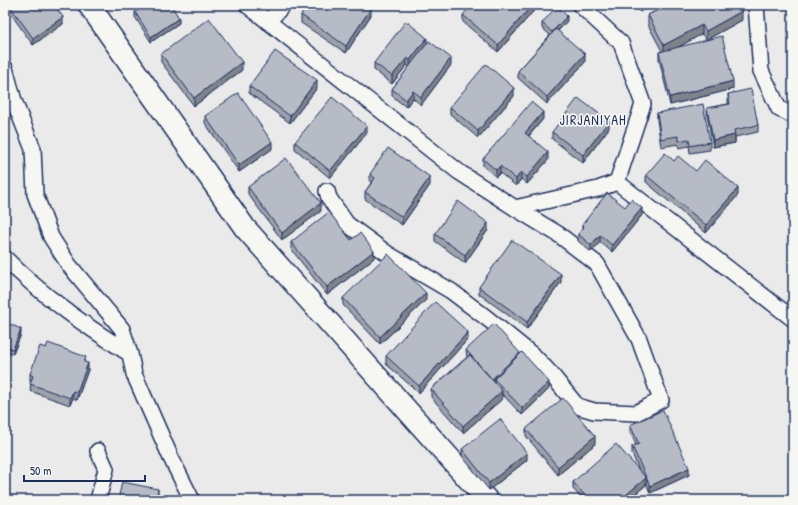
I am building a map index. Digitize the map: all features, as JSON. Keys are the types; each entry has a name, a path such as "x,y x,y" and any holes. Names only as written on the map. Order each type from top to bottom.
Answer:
{"main road":[{"path":"89,5 245,228 486,500"}],"street":[{"path":"247,5 459,172 558,234 597,264 639,339 662,400 636,412 594,411 577,406 535,357 488,319 451,291 388,254 347,224 328,198 327,191"},
{"path":"268,22 283,5"},
{"path":"580,5 621,43 643,104 617,182"},
{"path":"756,5 762,71 779,109 793,115"},
{"path":"5,68 14,102 33,149 35,194 51,237 69,265 122,329 130,354 134,374 171,458 192,500"},
{"path":"515,208 598,189 617,182"},
{"path":"617,182 793,319"},
{"path":"5,258 20,273 87,326 130,354"},
{"path":"98,451 106,469 98,500"}],"building":[{"path":"9,5 54,5 63,17 33,38"},
{"path":"146,5 171,5 179,18 151,37 135,12"},
{"path":"308,5 366,5 371,8 346,46 301,15"},
{"path":"471,5 532,5 498,45 463,15"},
{"path":"660,5 739,5 742,11 706,31 702,25 664,45 648,15 662,8"},
{"path":"557,6 567,16 552,32 542,23"},
{"path":"209,18 242,62 194,98 161,54"},
{"path":"406,21 427,38 410,60 407,58 392,76 374,63"},
{"path":"556,29 585,54 547,97 518,71"},
{"path":"722,36 733,81 670,97 659,52"},
{"path":"429,41 451,58 421,97 413,91 406,100 392,89"},
{"path":"275,51 317,80 290,116 249,86"},
{"path":"486,64 514,88 478,131 450,107"},
{"path":"751,89 758,125 734,130 735,135 713,140 707,108 730,104 728,94"},
{"path":"238,93 272,142 239,165 205,116"},
{"path":"332,97 367,126 330,171 295,142"},
{"path":"578,98 609,121 583,155 552,132"},
{"path":"531,102 543,112 525,133 548,152 527,177 521,172 516,179 500,166 496,170 483,159"},
{"path":"703,104 710,142 690,146 689,139 679,141 678,136 661,139 657,113"},
{"path":"388,148 430,177 402,217 365,192 375,178 370,174"},
{"path":"665,153 674,161 678,156 696,171 705,160 738,188 706,225 646,175"},
{"path":"286,158 321,203 282,233 248,187"},
{"path":"607,193 625,207 631,199 642,208 612,245 600,235 591,245 578,234 584,227 582,225"},
{"path":"458,201 488,223 465,255 435,234"},
{"path":"329,212 351,240 360,233 374,251 327,287 291,242"},
{"path":"512,240 561,274 527,322 479,287"},
{"path":"388,254 426,293 380,337 343,298"},
{"path":"435,302 468,332 419,386 386,356"},
{"path":"5,322 21,329 13,349 5,346"},
{"path":"494,324 520,353 492,379 466,350"},
{"path":"48,343 86,357 84,362 88,363 77,392 73,391 70,398 30,384 33,376 30,374 40,346 46,348"},
{"path":"522,352 549,382 522,408 494,379"},
{"path":"470,355 502,391 463,426 431,389"},
{"path":"563,398 595,436 558,467 526,429"},
{"path":"663,410 689,468 650,486 632,446 639,444 630,425"},
{"path":"500,419 527,453 489,483 462,449"},
{"path":"616,444 646,478 620,500 589,500 573,482"},
{"path":"122,482 158,489 156,500 118,500"}],"district":[{"name":"JIRJANIYAH","path":"593,119"}]}
